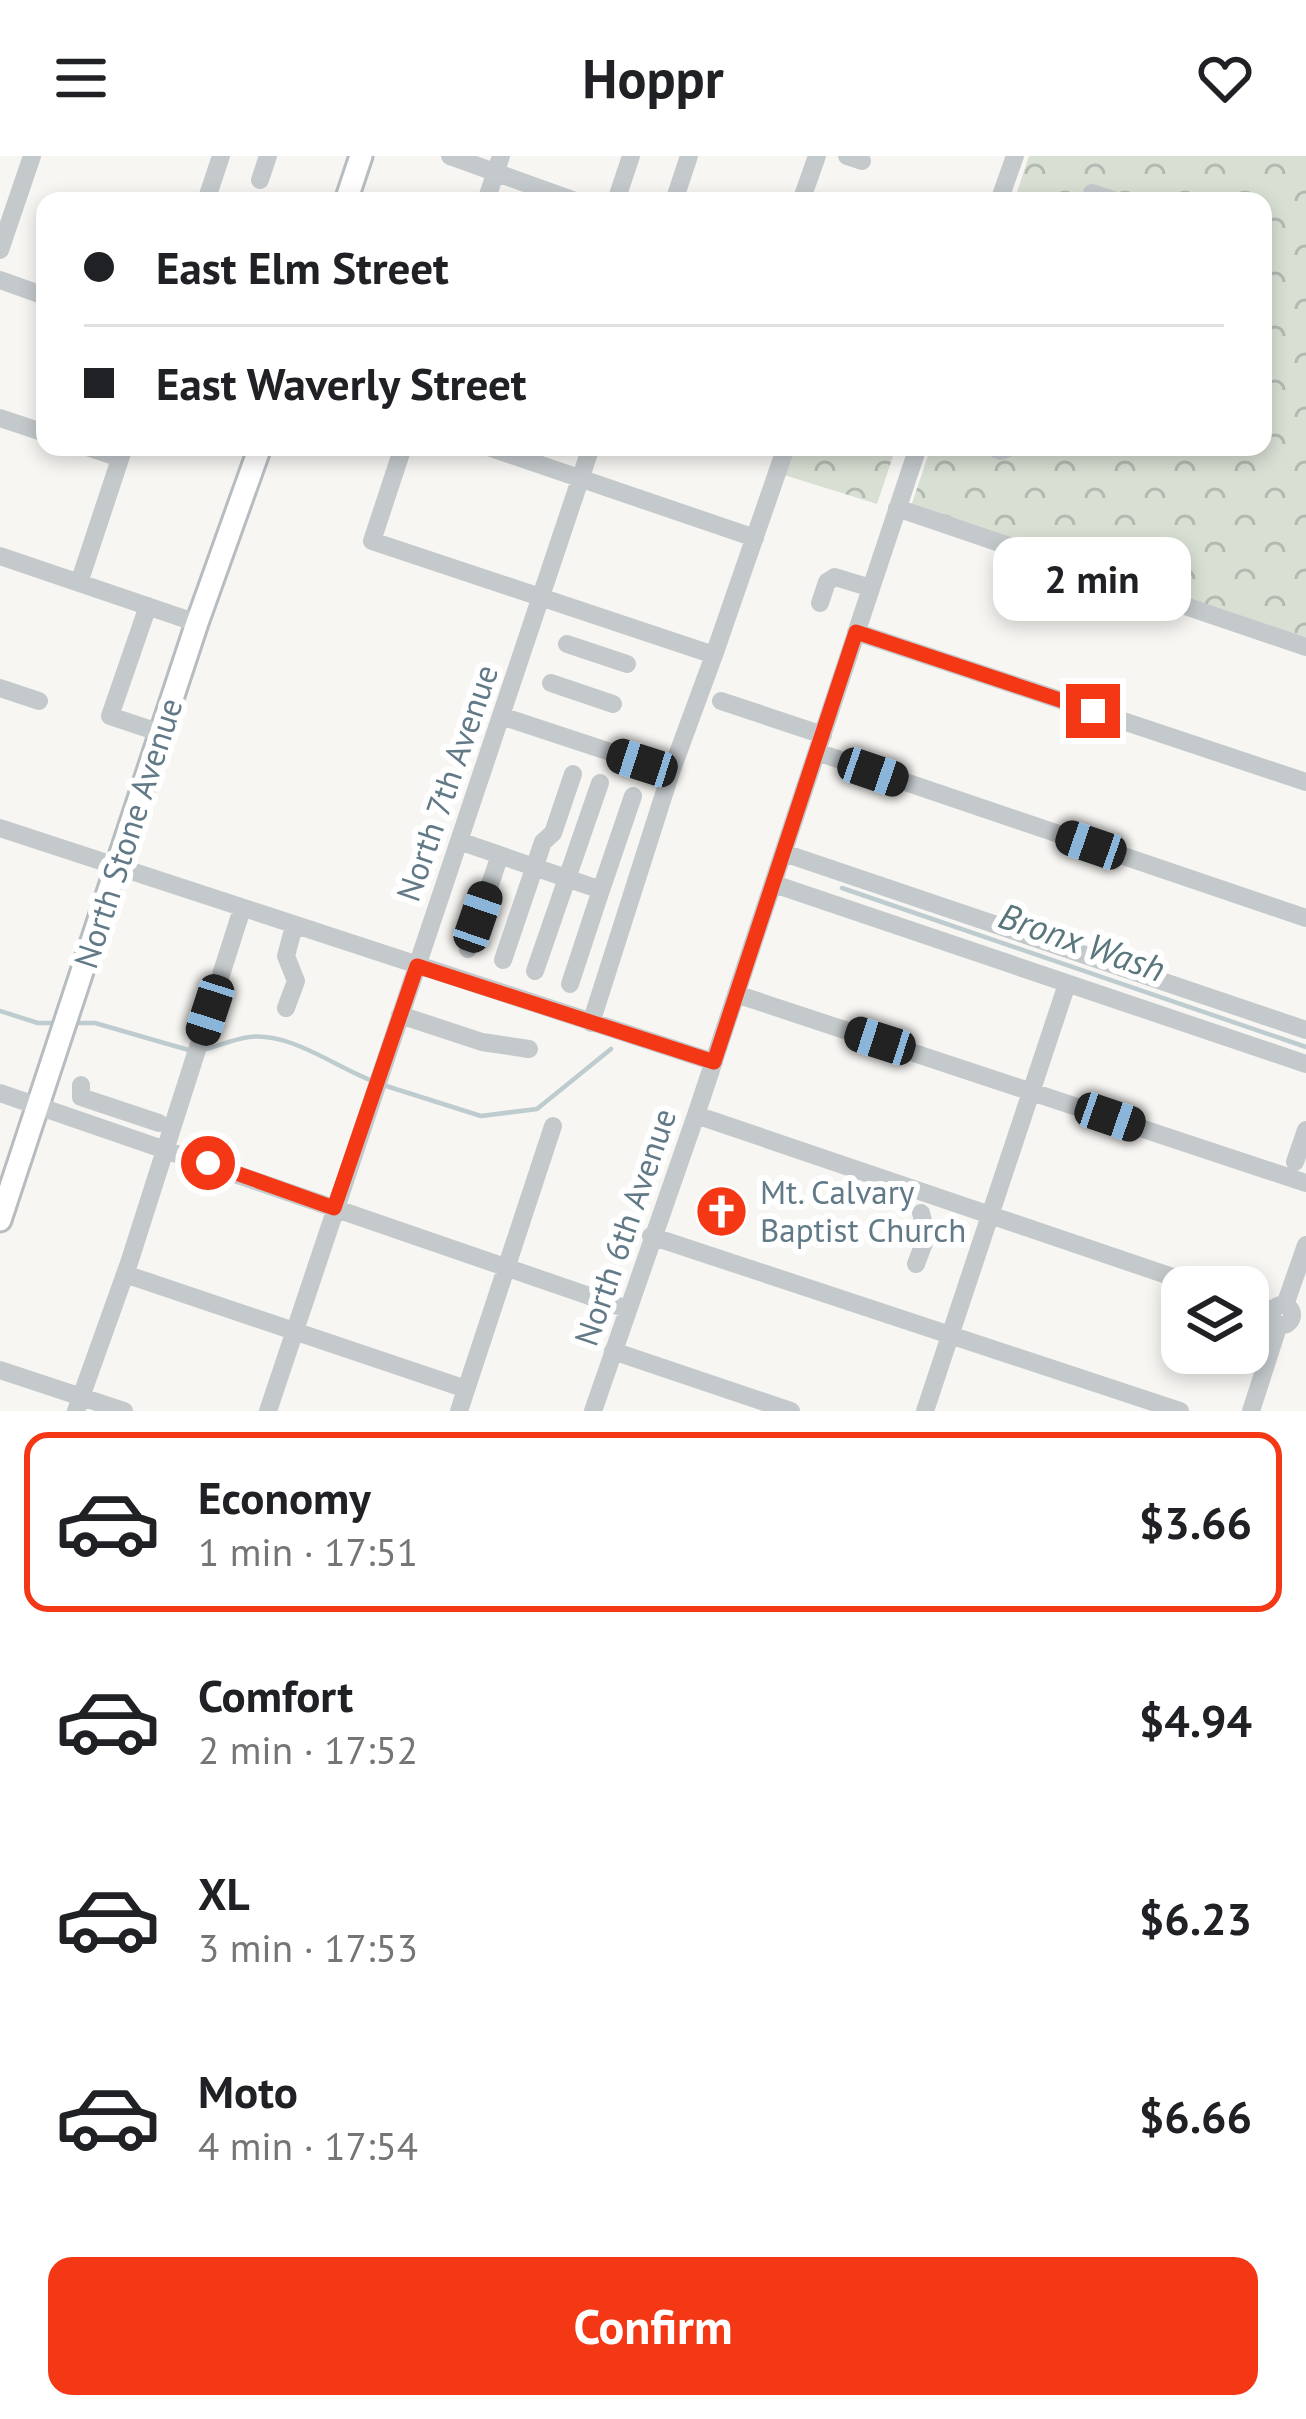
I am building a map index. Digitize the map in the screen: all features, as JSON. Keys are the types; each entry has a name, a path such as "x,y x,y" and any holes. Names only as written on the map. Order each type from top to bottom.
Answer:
{"main road":[{"path":"349,192 362,156"},
{"name":"North Stone Avenue","path":"0,1220 257,456"}],"street":[{"path":"0,250 32,156"},
{"path":"209,192 221,156"},
{"path":"260,180 268,156"},
{"path":"450,156 498,164 556,192"},
{"path":"619,192 631,156"},
{"path":"677,192 689,156"},
{"path":"804,192 817,156"},
{"path":"1002,192 1015,156"},
{"path":"0,280 36,293"},
{"path":"0,418 36,430"},
{"path":"79,583 121,456"},
{"path":"400,456 372,542 714,655"},
{"path":"515,456 755,538"},
{"name":"North 7th Avenue","path":"268,1411 588,456"},
{"path":"591,1023 671,772 784,456"},
{"name":"North 6th Avenue","path":"593,1411 915,456"},
{"path":"897,508 1306,646"},
{"path":"2,564 79,583 197,623"},
{"path":"820,603 827,582 835,578 871,588"},
{"path":"148,606 110,716 160,733"},
{"path":"856,632 1306,782"},
{"path":"567,644 627,664"},
{"path":"551,683 613,704"},
{"path":"0,688 39,701"},
{"path":"721,701 820,744 1306,918"},
{"path":"501,716 671,772"},
{"path":"503,960 543,842 553,833 573,774"},
{"path":"535,971 600,783"},
{"path":"570,984 633,796"},
{"path":"0,828 714,1062"},
{"path":"459,841 601,890"},
{"path":"784,853 1306,1030"},
{"path":"468,949 500,855"},
{"path":"773,884 1306,1064"},
{"path":"78,1404 125,1274 242,909"},
{"path":"286,1008 296,981 286,956 294,926"},
{"path":"925,1411 1067,984"},
{"path":"736,994 1306,1183"},
{"path":"400,1015 482,1042 529,1049"},
{"path":"81,1085 81,1097 159,1123"},
{"path":"0,1093 627,1309"},
{"path":"99,1126 106,1106"},
{"path":"696,1115 925,1203 991,1214 1161,1273"},
{"path":"459,1411 553,1126"},
{"path":"1295,1162 1306,1131"},
{"path":"901,1219 925,1203"},
{"path":"916,1264 927,1235 925,1203"},
{"path":"651,1236 1180,1411"},
{"path":"1251,1411 1287,1316 1306,1245"},
{"path":"125,1274 466,1389"},
{"path":"613,1351 790,1411"},
{"path":"0,1370 78,1404 124,1411"}],"green space":[{"path":"1029,156 1306,156 1306,644 910,509 928,456 1272,456 1272,192 1017,192"},
{"path":"788,456 893,456 877,504 781,474"}],"waterway":[{"name":"Bronx Wash","path":"842,888 1306,1047"},
{"name":"Bronx Wash","path":"0,1011 38,1023 58,1023"},
{"name":"Bronx Wash","path":"76,1023 95,1023 192,1051"},
{"name":"Bronx Wash","path":"203,1050 265,1037 297,1045 373,1081"},
{"name":"Bronx Wash","path":"383,1085 481,1116 537,1109 611,1049"}],"place":[{"name":"Mt. Calvary Baptist Church","path":"721,1211"}],"route":[{"path":"208,1163 334,1208 417,966 714,1062 856,632 1093,711"}]}
